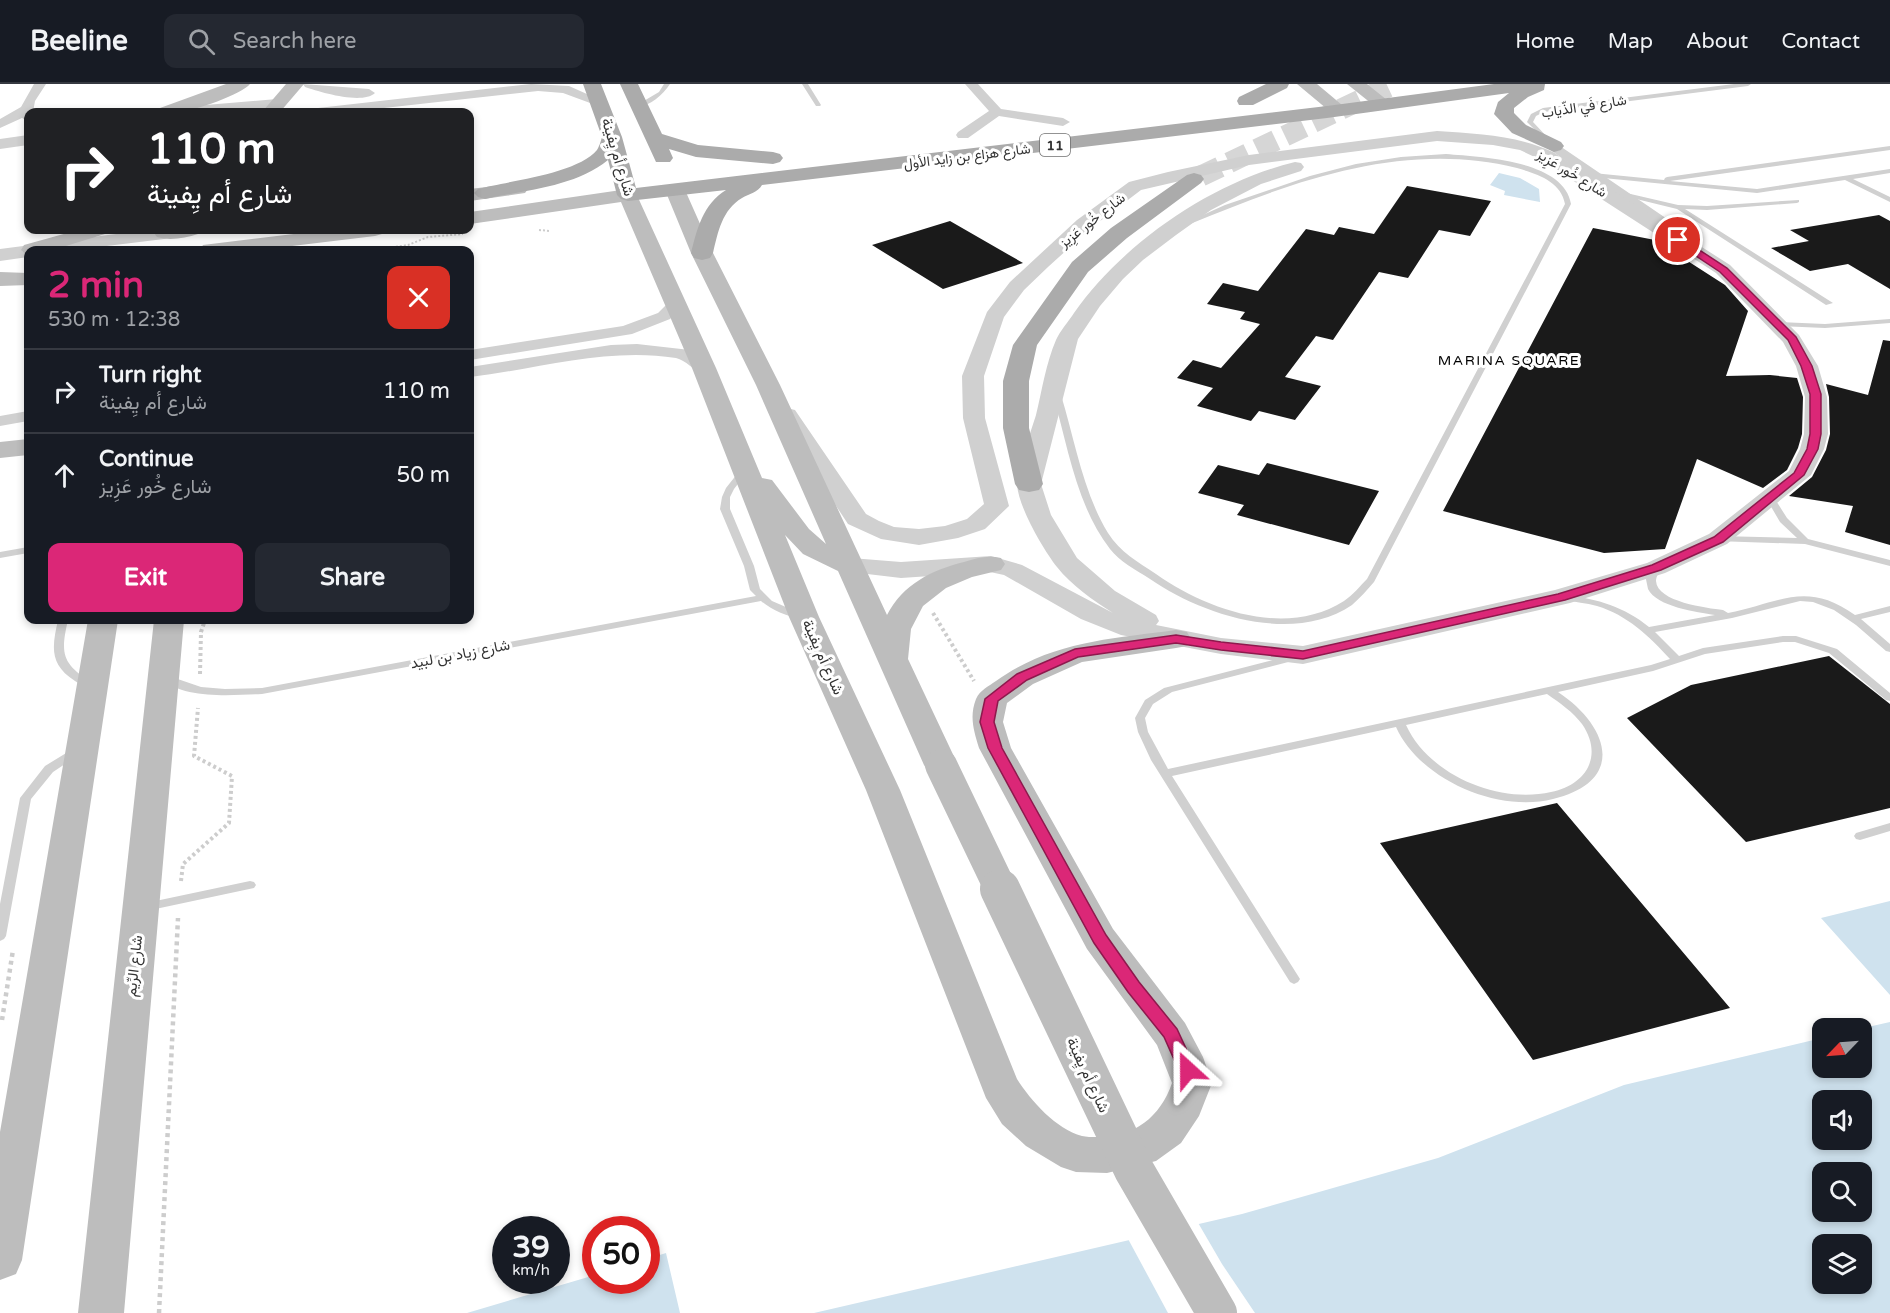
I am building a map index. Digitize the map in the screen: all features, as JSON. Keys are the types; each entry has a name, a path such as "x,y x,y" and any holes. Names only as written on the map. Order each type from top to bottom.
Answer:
{"main road":[{"path":"177,108 241,84"},
{"path":"233,108 258,84"},
{"path":"274,108 295,84"},
{"name":"شارع أم يِفينة","path":"592,84 601,103 625,185 704,368 804,617 883,789 992,1067 1016,1112 1041,1134 1076,1154 1107,1155 1141,1148 1166,1131 1185,1104 1192,1083 1183,1057 1171,1034 1100,939 995,748 987,722 992,699"},
{"name":"شارع أم يِفينة","path":"629,84 653,138 678,169 675,190 702,253 768,385 941,765 1134,1170 1217,1313"},
{"path":"1246,101 1280,84"},
{"path":"1222,104 1312,88 1384,84"},
{"name":"شارع هزاع بن زايد الأول","path":"477,194 625,185 675,190 1339,110 1535,84"},
{"path":"1542,84 1512,99 1505,106 1504,114 1519,129 1554,146"},
{"path":"1358,86 1383,104"},
{"path":"1312,88 1339,110"},
{"name":"شارع هزاع بن زايد الأول","path":"940,138 1085,120"},
{"path":"477,194 577,170 606,152 612,137"},
{"path":"653,138 696,151 773,158"},
{"name":"شارع هزاع بن زايد الأول","path":"474,217 529,210 678,169 797,155"},
{"path":"702,253 710,219 716,208 737,191 772,179"},
{"path":"1029,484 1016,428 1016,381 1025,345 1080,267 1119,233 1194,179"},
{"path":"529,210 613,218 650,243"},
{"path":"47,246 85,234"},
{"path":"243,246 340,234"},
{"path":"281,246 306,238"},
{"path":"0,278 24,279"},
{"path":"0,450 24,447"},
{"path":"744,471 768,491 799,535 813,548 851,566"},
{"path":"893,658 896,626 912,599 927,586 946,576 991,564"},
{"path":"0,1260 102,624"},
{"name":"شارع الرِّيم","path":"101,1313 168,624"},
{"path":"992,699 1022,677 1075,653 1176,639"}],"street":[{"path":"28,108 29,101 40,84"},
{"path":"309,84 333,92 383,91 448,84"},
{"path":"500,91 513,84"},
{"path":"972,84 997,112 1063,122"},
{"path":"346,108 552,87 576,92 601,103"},
{"path":"353,107 338,103 348,97 412,88"},
{"path":"963,135 997,112"},
{"path":"0,124 24,115"},
{"path":"0,131 24,128"},
{"name":"شارع خُور عَزِيز","path":"768,385 857,519 890,534 919,537 949,533 976,524 997,506 974,418 973,376 994,316 1017,286 1041,263 1084,224 1135,186 1249,160 1407,138 1445,136 1493,140 1525,146 1547,156 1723,270"},
{"path":"0,144 24,141"},
{"path":"1176,639 1106,597 1066,562 1039,515 1029,484 1067,339 1092,302 1136,256 1204,206 1255,180 1359,146"},
{"name":"شارع خُور عَزِيز","path":"851,566 901,570 991,564 1013,570 1110,622 1176,639 1303,655 1561,597 1656,568 1718,539 1799,475 1812,449 1816,434 1816,397 1807,366 1792,339 1779,324 1705,250 1618,193 1554,146"},
{"path":"82,246 164,238"},
{"path":"0,255 24,252"},
{"path":"0,278 24,275"},
{"path":"474,371 587,346 664,316 676,304"},
{"path":"474,355 587,346 684,354 704,368"},
{"path":"0,421 24,417"},
{"path":"0,443 24,440"}],"lane":[{"path":"639,106 661,93 667,84"},
{"path":"804,84 818,105"},
{"name":"شارع فَي الذّياب","path":"1554,146 1532,126 1531,118 1537,112 1551,108 1748,84"},
{"path":"1648,182 1890,148"},
{"path":"1054,383 1090,507 1114,548 1162,585 1212,609 1261,621 1311,617 1345,605 1371,580 1568,204 1568,194 1560,184 1543,174 1497,162 1434,158 1400,160 1341,169 1303,179 1245,198 1169,231"},
{"path":"1592,175 1757,191 1890,171"},
{"path":"1877,173 1890,179"},
{"path":"1847,177 1890,200"},
{"path":"1618,193 1678,207 1707,208 1797,201"},
{"path":"1678,207 1830,303"},
{"path":"1779,324 1825,327 1890,321"},
{"path":"744,471 730,488 726,497 725,509 750,566 754,590 761,598 779,609 804,617"},
{"path":"1770,498 1784,520 1805,541"},
{"path":"1718,539 1805,541 1890,563"},
{"path":"0,555 24,551"},
{"path":"1656,568 1651,581 1654,589 1662,596 1686,608 1732,615"},
{"path":"1561,597 1609,607 1649,630 1677,660"},
{"name":"شارع زياد بن لبيد","path":"162,676 184,688 200,691 262,691 761,598"},
{"path":"1649,630 1809,598 1839,607 1890,649"},
{"path":"1853,618 1890,609"},
{"path":"62,624 57,647 61,663 72,676 92,687"},
{"path":"1164,774 1653,668 1704,651 1784,639 1808,641 1843,658 1890,698"},
{"path":"1294,979 1164,774 1149,746 1140,718 1149,702 1168,690 1303,655"},
{"path":"1401,723 1404,733 1418,753 1451,778 1468,786 1501,795 1535,798 1551,796 1577,787 1586,780 1597,762 1598,749 1588,724 1564,700 1548,690"},
{"path":"0,936 22,809 26,798 49,769 81,748"},
{"path":"1860,836 1890,827"},
{"path":"140,909 250,885"}],"path":[{"path":"912,599 928,605 980,692 992,699"},
{"path":"159,1313 179,900 183,864 229,823 232,776 194,756 200,691 201,632 204,624"}],"water":[{"path":"1499,173 1520,178 1539,189 1540,202 1504,195 1505,191 1490,185"},
{"path":"1890,901 1890,995 1821,918"},
{"path":"1890,1022 1890,1313 814,1313 1242,1214 1438,1158 1624,1085 1812,1040 1812,1078 1872,1078 1872,1026"},
{"path":"666,1253 680,1313 467,1313 531,1294 570,1294 570,1282 582,1279 582,1294 660,1294 660,1255"}],"pier":[{"path":"1197,1221 1255,1313 1168,1313 1127,1237"}],"building":[{"path":"1407,186 1491,201 1470,236 1439,230 1408,278 1379,272 1333,340 1316,336 1285,377 1321,386 1295,420 1259,411 1251,421 1197,406 1213,388 1177,378 1193,360 1221,368 1260,324 1240,319 1245,312 1207,304 1223,283 1258,291 1306,229 1334,235 1339,227 1374,234"},
{"path":"1879,215 1890,221 1890,289 1848,264 1810,271 1771,248 1809,241 1790,230"},
{"path":"950,221 1023,263 943,289 872,245"},
{"path":"1593,228 1655,240 1725,285 1748,311 1726,376 1770,375 1797,378 1803,397 1802,434 1787,470 1763,488 1697,459 1665,549 1604,553 1443,511"},
{"path":"1883,340 1890,341 1890,545 1845,532 1853,506 1789,496 1812,477 1826,450 1830,434 1829,397 1826,384 1868,395"},
{"path":"1267,463 1379,491 1349,545 1237,515 1244,505 1198,493 1218,465 1259,475"},
{"path":"1829,656 1890,704 1890,808 1746,842 1627,718 1691,685"},
{"path":"1557,803 1730,1008 1533,1060 1380,843"}],"tunnel":[{"path":"1201,176 1394,84"}],"district":[{"name":"MARINA SQUARE","path":"1509,360"}],"route":[{"path":"1188,1070 1171,1034 1115,962 1086,916 995,748 987,722 992,699 1022,677 1075,653 1176,639 1303,655 1561,597 1656,568 1718,539 1799,475 1812,449 1816,434 1815,394 1807,366 1792,339 1779,324 1723,270 1678,240"}]}
